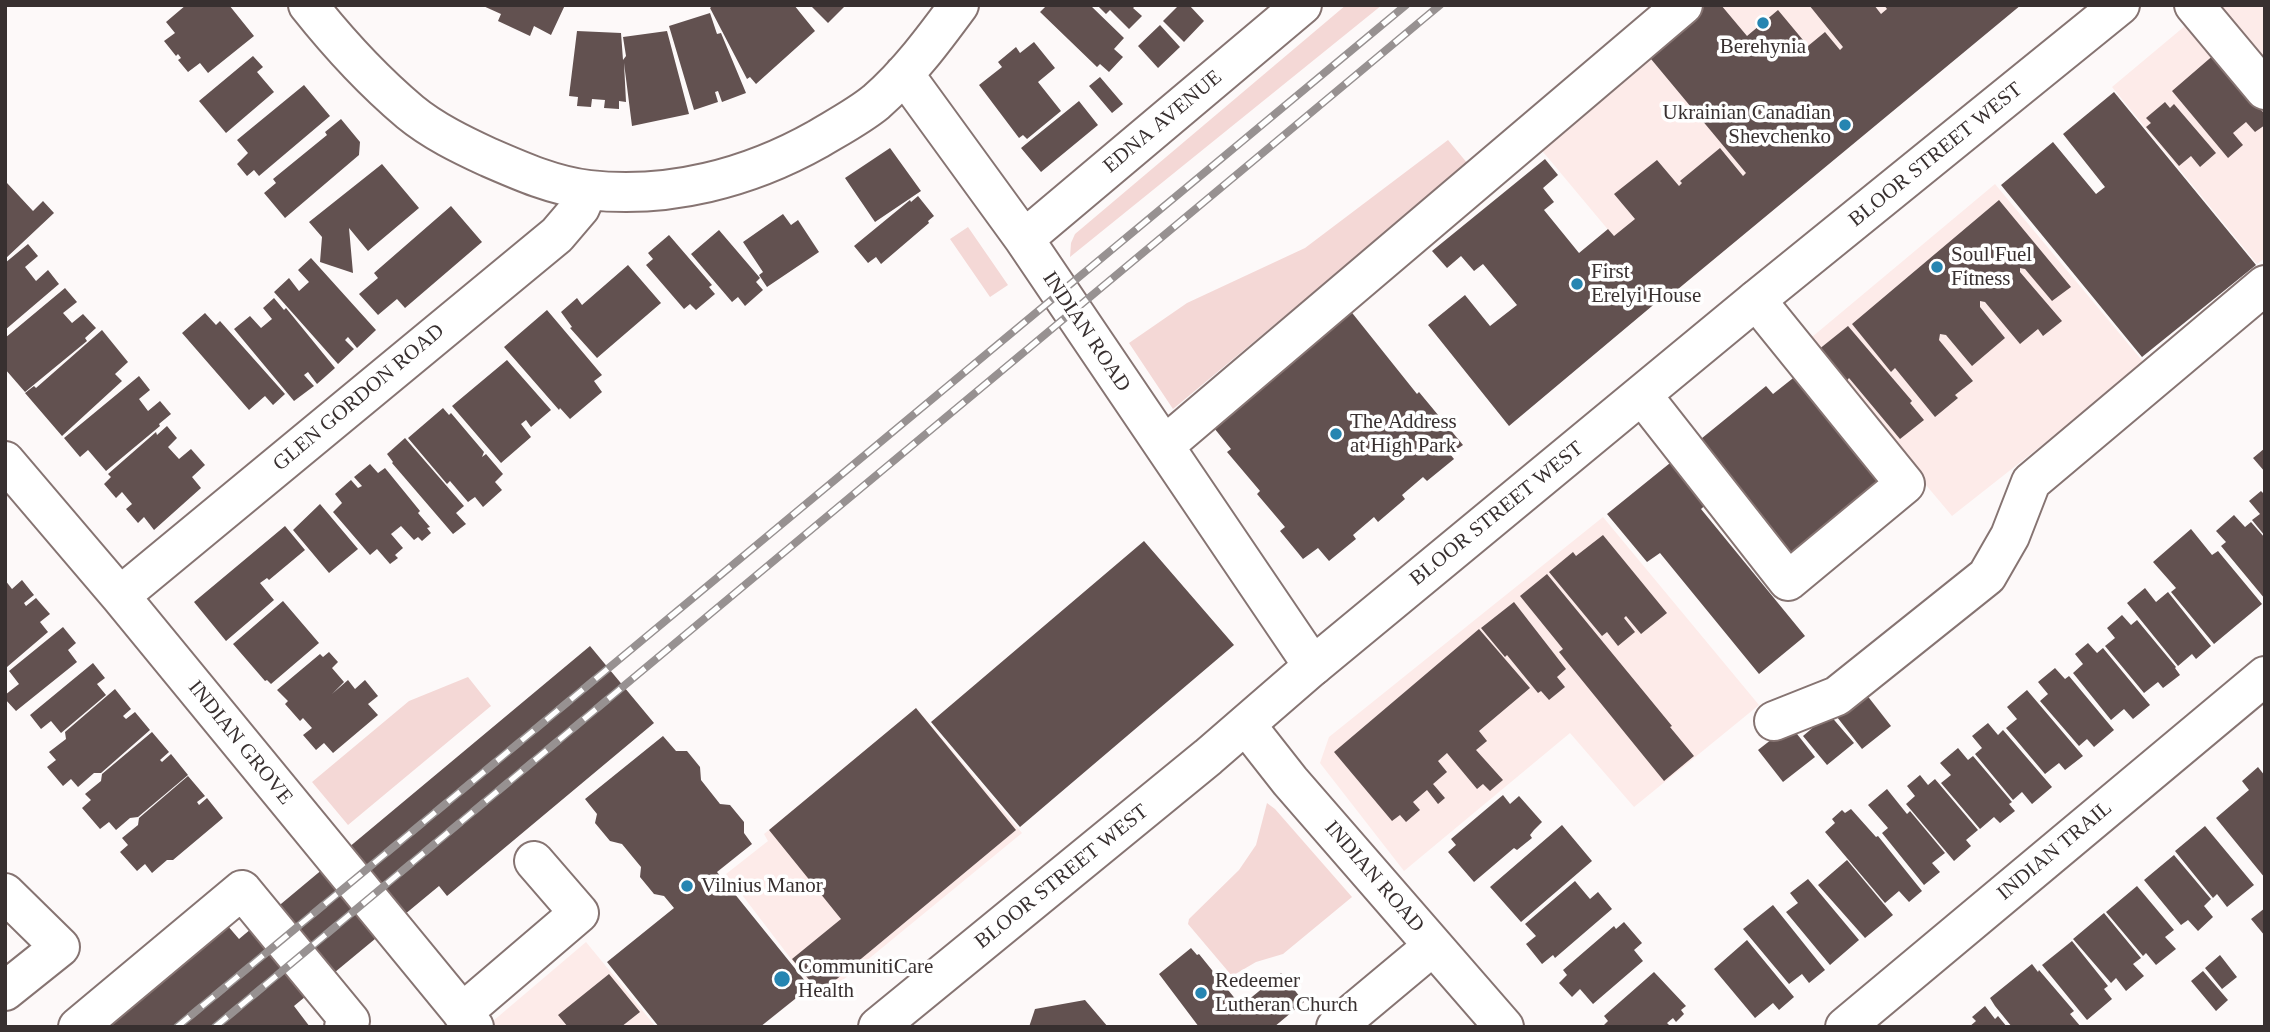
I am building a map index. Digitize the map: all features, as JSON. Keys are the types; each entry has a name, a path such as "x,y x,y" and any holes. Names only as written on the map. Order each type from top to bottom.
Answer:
{"street":[{"path":"307,5 347,54 412,113 462,145 515,169 556,183 588,190 644,192 688,187 738,175 789,155 846,123 875,103 904,74 960,5"},
{"name":"EDNA AVENUE","path":"1024,239 1302,5"},
{"path":"1164,446 1683,5"},
{"name":"BLOOR STREET WEST","path":"878,1027 1756,300 2120,5"},
{"path":"2194,5 2265,90"},
{"name":"INDIAN ROAD","path":"904,74 1024,239 1313,666"},
{"name":"GLEN GORDON ROAD","path":"120,596 556,235 580,208 588,190"},
{"path":"1774,721 1837,696 1987,576 2010,536 2031,482 2265,285"},
{"path":"1642,395 1788,581 1905,484 1756,300"},
{"name":"INDIAN GROVE","path":"5,461 120,596 468,1020"},
{"name":"INDIAN TRAIL","path":"1844,1027 2265,676"},
{"name":"INDIAN ROAD","path":"1246,725 1290,781 1504,1027"},
{"path":"468,1020 579,913 534,861"},
{"path":"78,1027 242,890 350,1021 344,1027"},
{"path":"5,893 60,947 5,991"},
{"path":"1336,1027 1433,946"}],"shaded area":[{"path":"1346,5 1382,5 1070,257 1075,234"},
{"path":"1660,5 2020,5 1666,299 1518,122"},
{"path":"2210,5 2265,5 2265,258 2257,264 2112,87"},
{"path":"1448,140 1468,164 1173,409 1129,343 1187,303 1305,248"},
{"path":"1995,184 2145,364 1952,516 1806,342"},
{"path":"968,227 1008,285 990,297 950,239"},
{"path":"1603,517 1759,705 1634,807 1570,733 1404,871 1320,763 1329,737"},
{"path":"468,677 491,706 348,825 312,782 409,701"},
{"path":"916,708 1022,833 821,998 726,874 768,841 764,834"},
{"path":"1267,803 1352,897 1283,954 1256,962 1232,976 1188,924 1189,919 1239,870 1256,845"},
{"path":"586,942 656,1027 486,1027"}],"building":[{"path":"186,5 229,5 254,36 208,73 200,63 188,72 178,60 181,58 178,54 176,56 164,41 175,33 166,22"},
{"path":"481,5 565,5 551,35 534,26 530,36 498,21 501,14"},
{"path":"713,5 794,5 815,31 756,84 750,77 747,79 710,8"},
{"path":"810,5 846,5 828,23"},
{"path":"1047,5 1090,5 1124,38 1114,49 1123,57 1109,72 1100,64 1097,67 1040,12"},
{"path":"1097,5 1136,5 1133,8 1142,16 1129,29 1110,10 1106,14"},
{"path":"1179,5 1189,5 1204,21 1184,42 1163,21"},
{"path":"1704,5 1721,5 1747,36 1778,10 1808,46 1825,32 1840,50 1843,47 1809,5 1874,5 1881,14 1887,9 1884,5 2021,5 1509,426 1428,325 1465,295 1490,326 1517,305 1483,264 1474,271 1461,256 1447,268 1432,251 1545,159 1558,175 1543,188 1554,202 1544,210 1579,253 1608,229 1614,236 1635,219 1614,194 1657,160 1679,186 1682,183 1680,181 1720,148 1743,176 1746,173 1646,53"},
{"path":"710,13 717,34 721,33 746,93 722,102 718,91 715,92 718,102 694,110 669,26"},
{"path":"1160,25 1180,47 1158,68 1138,46"},
{"path":"577,31 621,33 623,60 626,56 623,37 667,31 689,114 632,126 624,63 626,102 619,101 619,109 604,108 605,100 592,99 591,107 577,106 578,97 569,96"},
{"path":"1034,42 1055,68 1038,82 1061,111 1027,139 1023,135 1019,138 979,85 1002,67 998,62 1016,47 1020,53"},
{"path":"2216,53 2263,108 2261,110 2265,114 2265,125 2255,132 2246,122 2233,133 2243,145 2228,158 2172,91"},
{"path":"253,56 263,67 257,72 274,92 226,133 199,101"},
{"path":"1100,77 1123,104 1112,113 1089,86"},
{"path":"304,85 330,116 259,176 254,170 247,176 237,164 248,153 237,140"},
{"path":"2114,92 2256,265 2142,357 2001,185 2053,142 2096,194 2105,187 2063,134"},
{"path":"1079,101 1098,125 1041,172 1021,148"},
{"path":"2165,102 2170,108 2174,104 2216,153 2200,167 2191,156 2179,166 2146,127 2151,123 2146,118"},
{"path":"341,119 360,142 359,155 285,218 264,193 276,183 273,179 327,135 325,132"},
{"path":"890,148 921,191 875,222 845,178"},
{"path":"382,164 419,208 368,251 349,228 353,273 320,262 322,237 309,222"},
{"path":"7,183 33,211 43,201 54,213 5,259 5,185"},
{"path":"918,196 934,216 929,223 881,264 876,257 868,263 854,246"},
{"path":"1999,200 2071,287 2052,301 2025,269 2020,268 2020,272 2062,321 2043,336 2038,329 2020,344 1985,302 1980,301 1980,307 2005,338 1972,366 1946,335 1940,334 1939,340 1973,381 1955,395 1958,398 1935,417 1895,368 1891,372 1852,324"},
{"path":"451,206 482,242 405,308 397,299 378,315 359,294 378,278 374,273"},
{"path":"783,214 791,225 798,220 819,252 767,287 759,275 763,272 743,242"},
{"path":"719,230 760,278 756,282 763,290 745,306 738,297 732,302 691,254"},
{"path":"669,235 712,285 709,287 715,294 696,310 690,304 684,309 646,265 653,259 648,253"},
{"path":"28,244 38,256 25,267 36,281 48,270 59,284 5,330 5,263"},
{"path":"311,258 376,330 357,348 348,337 345,340 354,349 338,364 274,292 289,278 299,291 309,282 298,270"},
{"path":"628,265 661,303 597,358 570,328 572,327 561,312 577,298 582,305"},
{"path":"65,288 77,302 63,313 72,323 83,314 96,328 85,338 87,341 25,392 5,369 5,338"},
{"path":"274,298 284,310 286,308 335,368 317,384 308,372 304,375 314,386 294,401 234,329 250,316 261,328 272,319 263,308"},
{"name":"The Address at High Park","path":"1349,309 1417,394 1419,392 1463,445 1450,454 1454,459 1427,481 1423,477 1402,495 1405,499 1378,522 1374,517 1353,535 1356,539 1329,561 1318,548 1303,559 1280,531 1285,527 1257,494 1260,491 1227,452 1231,449 1210,423"},
{"path":"547,310 602,375 594,381 602,392 570,419 504,347"},
{"path":"205,313 216,325 220,321 285,394 273,405 265,396 249,410 182,333"},
{"path":"1848,326 1912,401 1910,403 1924,420 1900,439 1849,378 1845,383 1818,350"},
{"path":"102,330 128,362 115,374 122,381 62,436 25,393 34,386 36,388"},
{"path":"507,360 551,410 531,427 526,420 521,424 531,437 501,463 452,406"},
{"path":"1797,375 1882,479 1788,556 1696,443 1766,386 1773,394"},
{"path":"139,376 150,390 139,399 148,411 160,401 171,414 106,471 88,450 80,457 64,438"},
{"path":"443,408 449,415 451,413 484,452 482,457 486,454 503,474 495,482 502,490 483,507 475,497 468,502 450,481 447,484 408,438"},
{"path":"167,426 177,438 168,447 179,459 191,449 205,465 192,477 201,488 154,530 144,517 138,523 126,509 132,504 122,492 116,498 104,484 111,477 108,474 156,432 157,435"},
{"path":"405,438 464,506 456,513 466,524 453,534 387,454"},
{"path":"2265,448 2265,472 2253,458"},
{"path":"1675,459 1710,501 1701,509 1805,636 1759,674 1660,553 1647,562 1607,514"},
{"path":"370,464 378,473 385,468 430,527 427,528 431,533 422,541 418,537 414,540 401,526 391,534 403,548 395,555 398,558 390,564 377,549 370,555 333,512 342,503 335,494 351,480 358,488 362,486 354,477"},
{"path":"2261,491 2265,495 2265,536 2252,520 2260,514 2249,501"},
{"path":"320,504 358,549 329,573 293,530"},
{"path":"2234,515 2245,527 2251,522 2265,538 2265,599 2221,546 2226,542 2216,531"},
{"path":"285,526 305,550 269,580 267,578 260,583 274,600 226,641 194,602"},
{"path":"2191,529 2212,555 2218,551 2262,604 2214,644 2171,592 2176,588 2153,562"},
{"path":"1603,535 1667,613 1641,634 1626,616 1624,618 1635,632 1618,646 1607,632 1602,636 1549,572 1573,552 1576,556"},
{"path":"1144,541 1234,645 1020,827 931,722"},
{"path":"1547,574 1694,756 1664,781 1559,652 1563,649 1520,596"},
{"path":"5,580 12,589 22,580 34,595 24,603 26,606 36,598 50,614 40,622 48,632 7,667"},
{"path":"2145,588 2156,602 2168,592 2211,646 2196,659 2192,654 2178,666 2127,603"},
{"path":"283,601 319,643 271,684 265,681 233,644"},
{"path":"1514,602 1566,669 1557,677 1565,687 1549,700 1541,691 1538,693 1481,628"},
{"path":"2122,615 2131,625 2137,620 2176,667 2180,675 2163,688 2158,682 2144,693 2105,646 2115,638 2107,628"},
{"path":"63,627 76,643 68,650 77,662 16,711 5,699 5,695 19,684 9,671"},
{"path":"1479,629 1530,688 1479,731 1487,741 1476,750 1503,780 1490,791 1483,784 1477,789 1447,753 1438,761 1447,772 1433,784 1445,798 1438,804 1427,790 1413,802 1420,810 1406,822 1400,815 1392,821 1334,752"},
{"path":"2088,643 2097,653 2103,648 2150,705 2133,719 2124,709 2111,720 2073,673 2083,664 2075,654"},
{"path":"590,646 654,723 447,896 439,886 294,1006 310,1027 90,1027 227,925 239,939"},
{"path":"329,652 338,662 332,668 344,682 332,694 348,680 355,689 365,680 378,696 368,704 378,715 333,753 324,743 316,750 303,735 312,728 303,718 300,721 285,704 288,701 277,690 320,654 323,657"},
{"path":"93,663 105,678 97,684 106,695 61,733 51,721 41,729 30,715"},
{"path":"2055,668 2065,679 2069,676 2114,730 2094,747 2087,739 2079,746 2040,701 2048,694 2038,682"},
{"path":"115,689 131,709 123,716 126,719 135,712 150,730 101,773 94,773 78,787 71,779 63,786 47,767 56,760 49,752 66,739 65,732"},
{"path":"2027,690 2083,756 2065,770 2059,763 2045,774 2006,728 2017,719 2007,707"},
{"path":"1866,694 1891,726 1862,749 1837,717"},
{"path":"916,708 1016,830 820,993 792,959 841,919 769,830"},
{"path":"1829,714 1854,743 1827,765 1803,736"},
{"path":"1988,723 1998,735 2003,730 2052,787 2032,804 2022,792 2013,800 1975,754 1982,748 1972,736"},
{"path":"1790,725 1815,757 1783,782 1758,750"},
{"path":"152,732 169,752 160,760 162,762 171,754 188,775 138,817 130,818 116,830 109,822 100,829 82,808 91,800 85,794 101,781 102,774"},
{"name":"Vilnius Manor","path":"663,736 676,751 687,751 700,767 701,780 720,804 730,805 744,822 744,833 752,844 717,872 810,987 760,1027 659,1027 607,962 674,908 664,896 654,894 640,877 641,867 622,844 610,841 595,823 597,814 585,799"},
{"path":"1958,748 1968,760 1973,756 2012,802 2009,804 2015,811 2000,823 1994,817 1980,829 1941,783 1951,775 1940,763"},
{"path":"2258,767 2265,776 2265,878 2216,818 2249,790 2242,781"},
{"path":"1920,775 1928,785 1935,779 1978,830 1966,840 1971,846 1954,861 1906,804 1915,796 1907,786"},
{"path":"188,776 205,796 197,802 199,805 207,798 223,818 173,860 167,860 152,873 145,864 137,871 120,852 128,845 122,838 138,825 139,818"},
{"path":"1887,789 1907,814 1910,811 1945,853 1932,863 1940,872 1924,885 1882,833 1888,828 1868,805"},
{"path":"1503,795 1510,804 1519,796 1542,822 1530,835 1532,838 1517,850 1514,848 1474,882 1448,852 1456,845 1451,839"},
{"path":"1851,809 1876,837 1878,836 1922,891 1909,902 1899,891 1885,903 1825,832 1835,823 1832,819 1842,810 1845,813"},
{"path":"1562,825 1592,861 1521,922 1490,887"},
{"path":"2205,826 2254,885 2227,907 2217,894 2213,898 2175,851"},
{"path":"2174,855 2211,899 2204,906 2213,917 2198,931 2188,920 2181,925 2144,880"},
{"path":"1847,860 1893,915 1865,938 1818,885"},
{"path":"1808,879 1859,940 1830,965 1786,912 1798,903 1790,893"},
{"path":"1575,881 1590,899 1598,892 1612,909 1555,958 1553,955 1542,964 1526,944 1536,936 1525,924"},
{"path":"2137,886 2174,930 2165,937 2176,949 2156,965 2146,953 2143,956 2106,912"},
{"path":"1773,905 1825,970 1809,983 1802,974 1789,984 1743,929"},
{"path":"2265,908 2265,936 2251,919"},
{"path":"2104,913 2141,958 2133,964 2144,976 2126,991 2116,978 2111,983 2073,939"},
{"path":"1624,922 1642,943 1634,950 1643,961 1593,1004 1580,989 1572,997 1559,983 1567,975 1563,970 1614,926 1616,929"},
{"path":"1747,940 1794,997 1779,1010 1773,1003 1755,1018 1714,969"},
{"path":"2072,941 2108,986 2104,989 2112,999 2087,1020 2042,965"},
{"name":"Redeemer Lutheran Church","path":"1191,948 1199,954 1241,1006 1281,973 1304,1002 1274,1027 1199,1027 1159,974"},
{"path":"2220,955 2237,977 2222,989 2205,968"},
{"path":"2032,964 2074,1011 2070,1014 2081,1027 2012,1027 1995,1006 1990,998"},
{"path":"2203,971 2228,1000 2216,1011 2191,981"},
{"path":"1654,972 1686,1006 1681,1010 1684,1014 1676,1022 1673,1018 1667,1023 1671,1027 1606,1027 1604,1025 1608,1021 1604,1016"},
{"path":"609,974 640,1012 621,1027 568,1027 558,1015"},
{"path":"1085,1000 1108,1027 1029,1027 1035,1009"},
{"path":"1985,1006 1995,1019 1998,1016 2007,1027 1969,1027 1976,1021 1972,1017"}],"railway":[{"path":"177,1027 1406,5"},
{"path":"215,1027 1440,5"}],"place":[{"name":"Berehynia","path":"1763,23"},
{"name":"Ukrainian Canadian Shevchenko","path":"1845,125"},
{"name":"Soul Fuel Fitness","path":"1937,267"},
{"name":"First Erelyi House","path":"1577,284"},
{"name":"The Address at High Park","path":"1336,434"},
{"name":"Vilnius Manor","path":"687,886"},
{"name":"CommunitiCare Health","path":"782,979"},
{"name":"Redeemer Lutheran Church","path":"1201,993"}]}
